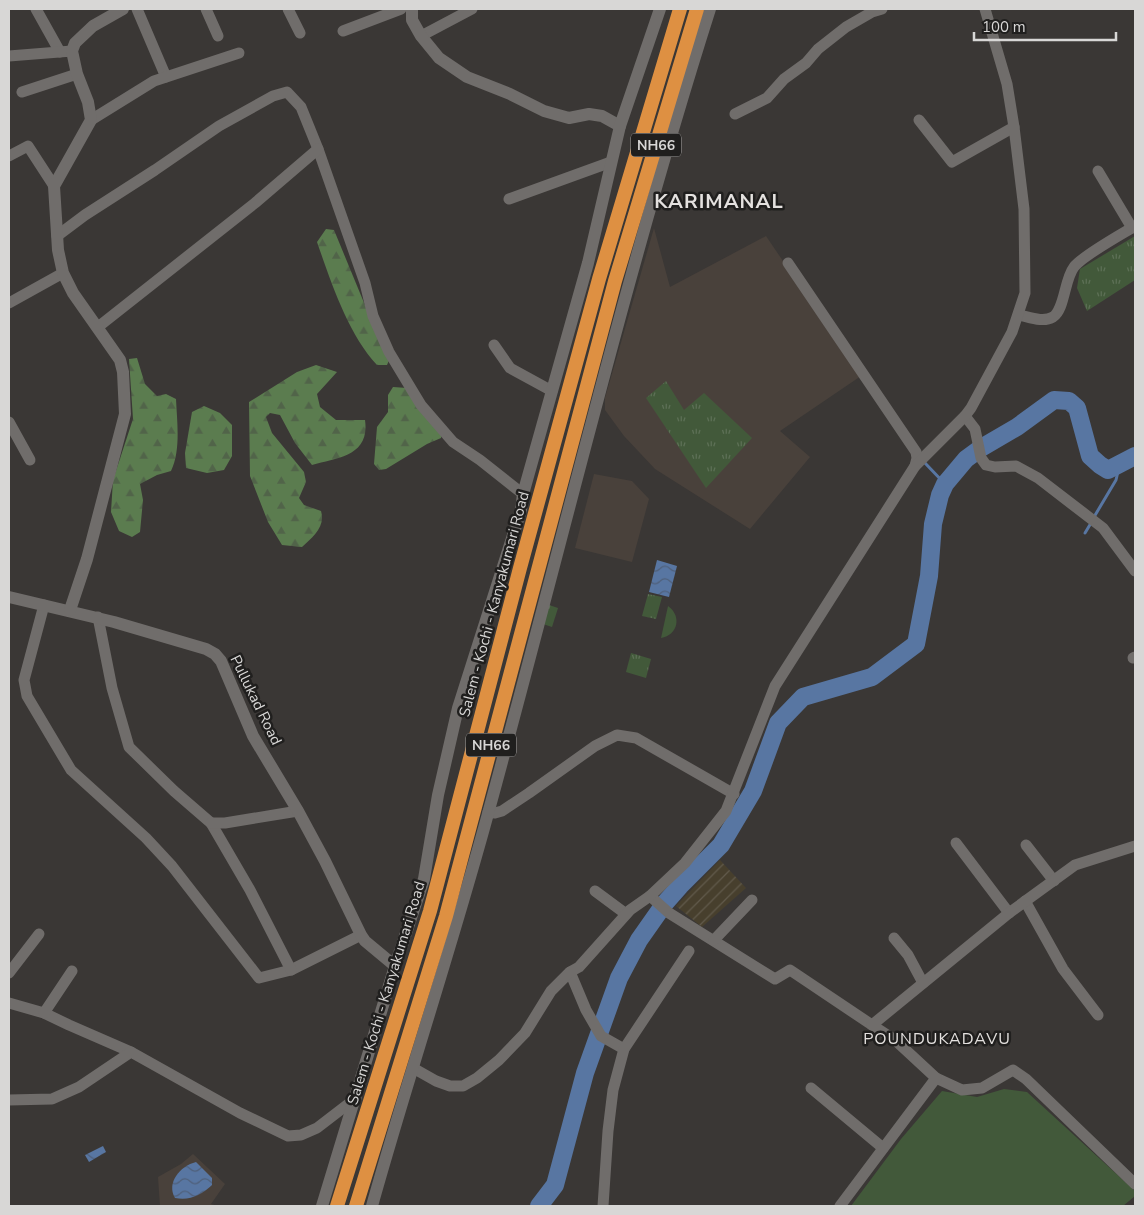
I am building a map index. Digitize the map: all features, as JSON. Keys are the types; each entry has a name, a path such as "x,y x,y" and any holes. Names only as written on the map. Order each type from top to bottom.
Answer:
{"highway":[{"name":"Salem - Kochi - Kanyakumari Road","path":"337,1206 430,912 520,568 597,289 680,9"},
{"name":"NH66","path":"356,1206 393,1107 446,916 615,281 697,9"}],"street":[{"path":"36,9 66,51 78,74 88,102 91,120"},
{"path":"9,56 66,51 93,26 123,9"},
{"path":"137,9 166,77"},
{"path":"206,9 218,36"},
{"path":"288,9 300,33"},
{"path":"343,31 400,9"},
{"path":"412,9 412,20 421,36 439,58 467,77 510,94 544,111 570,118 589,114 602,116 620,126"},
{"path":"421,36 472,9"},
{"path":"322,1206 395,966 424,879 438,794 458,708 521,510 588,263 620,126 660,9"},
{"path":"372,1206 393,1107 413,1068 488,812 604,374 665,156 710,9"},
{"path":"736,114 766,98 784,78 806,63 818,49 846,27 872,12 882,9"},
{"path":"413,1068 436,1081 450,1086 464,1086 477,1078 499,1060 525,1032 551,991 570,972 579,967 626,914 653,899 705,840 726,811 734,794 775,686 915,466 965,416 1012,332 1025,293 1024,209 1007,84 985,9"},
{"path":"54,186 91,120 154,81 239,53"},
{"path":"22,92 78,74"},
{"path":"57,236 85,215 219,126 273,96 287,92 301,107 318,149 365,283 373,316 389,352 421,404 453,442 524,494"},
{"path":"919,120 952,162 1014,127"},
{"path":"9,156 28,146 54,186 57,236 63,273 74,293 120,360 123,372 125,414 87,559 70,610"},
{"path":"98,327 255,203 318,149"},
{"path":"509,199 612,162"},
{"path":"1019,315 1041,320 1053,317 1060,308 1066,281 1074,266 1134,226 1098,170"},
{"path":"788,263 916,452 915,466"},
{"path":"9,303 63,273"},
{"path":"494,345 510,368 552,391"},
{"path":"965,416 975,430 981,458 986,465 994,467 1016,466 1038,478 1103,528 1135,571"},
{"path":"9,422 30,460"},
{"name":"Pullukad Road","path":"9,597 98,617 206,649 215,654 221,661 253,736 298,811 325,861 361,936 395,966"},
{"path":"44,605 24,680 27,696 71,770 146,838 172,866 259,978 291,970 361,936"},
{"path":"98,617 112,688 129,747 185,801 211,823 250,890 291,970"},
{"path":"488,812 495,813 502,810 596,746 617,735 636,738 734,794"},
{"path":"211,823 234,822 298,811"},
{"path":"956,843 1009,913"},
{"path":"1026,845 1054,881"},
{"path":"872,1025 1009,913 1075,865 1135,846"},
{"path":"595,891 626,914"},
{"path":"653,899 669,913 775,980 790,970 895,1040 936,1078 962,1090 982,1088 1013,1070 1026,1078 1135,1184"},
{"path":"714,940 752,900"},
{"path":"1025,902 1063,969 1098,1015"},
{"path":"9,973 38,934"},
{"path":"894,938 908,955 923,983"},
{"path":"604,1206 609,1123 614,1090 624,1049 689,951"},
{"path":"44,1013 72,971"},
{"path":"570,972 593,1023 601,1036 624,1049"},
{"path":"9,1003 44,1013 69,1026 131,1052 288,1136 301,1135 317,1128 356,1098 393,1107"},
{"path":"9,1100 52,1099 79,1087 131,1052"},
{"path":"840,1206 936,1078"},
{"path":"811,1088 883,1148"}],"shaded area":[{"path":"654,228 670,287 766,236 861,376 780,431 810,457 750,529 655,469 624,436 605,410 605,398"},
{"path":"594,474 632,481 649,499 632,562 575,548"},
{"path":"720,860 746,888 702,927 676,906"},
{"path":"193,1154 225,1184 211,1204 218,1206 160,1206 158,1177 181,1164"}],"green space":[{"path":"326,229 334,230 374,327 390,358 387,365 377,365 357,338 341,307 317,242"},
{"path":"1135,236 1135,280 1087,311 1077,288 1080,269"},
{"path":"137,358 145,384 157,396 166,394 176,399 178,436 176,454 171,471 157,475 140,484 143,500 140,532 132,537 119,531 111,512 113,480 133,419 129,359"},
{"path":"316,365 337,372 317,394 320,407 336,420 365,420 365,432 357,448 350,453 312,465 295,443 280,415 270,413 266,417 272,433 304,472 306,482 299,498 304,505 321,511 322,517 322,522 317,532 302,547 282,545 268,522 250,476 249,402 297,372"},
{"path":"666,381 684,410 704,393 752,438 706,488 646,398"},
{"path":"393,387 407,388 442,430 441,438 427,444 386,469 379,470 374,464 377,427 388,412 388,395"},
{"path":"204,406 220,413 232,425 232,456 224,470 207,473 186,468 185,453 192,412"},
{"path":"648,594 662,597 656,619 642,616"},
{"path":"549,605 558,608 552,627 543,624"},
{"path":"668,606 675,615 676,625 671,633 661,638"},
{"path":"631,653 651,659 646,678 626,672"},
{"path":"1004,1089 1027,1092 1135,1191 1135,1196 1123,1206 851,1206 901,1139 942,1091 977,1097"}],"water":[{"path":"657,560 677,566 669,597 649,592"},
{"path":"103,1146 106,1152 89,1162 85,1155"},
{"path":"196,1162 212,1178 212,1185 204,1192 195,1196 186,1199 175,1198 172,1187 173,1181 180,1171"}],"waterway":[{"path":"539,1206 555,1185 585,1073 619,978 639,940 665,903 721,845 753,791 778,723 803,697 872,677 916,644 929,576 933,524 940,495 945,484 966,459 1017,427 1054,400 1069,401 1077,408 1090,456 1100,465 1108,470 1135,456"},
{"path":"925,463 945,484"},
{"path":"1094,517 1116,480 1120,463"},
{"path":"1085,533 1091,523"}],"district":[{"name":"KARIMANAL","path":"719,201"},
{"name":"POUNDUKADAVU","path":"937,1038"}]}
